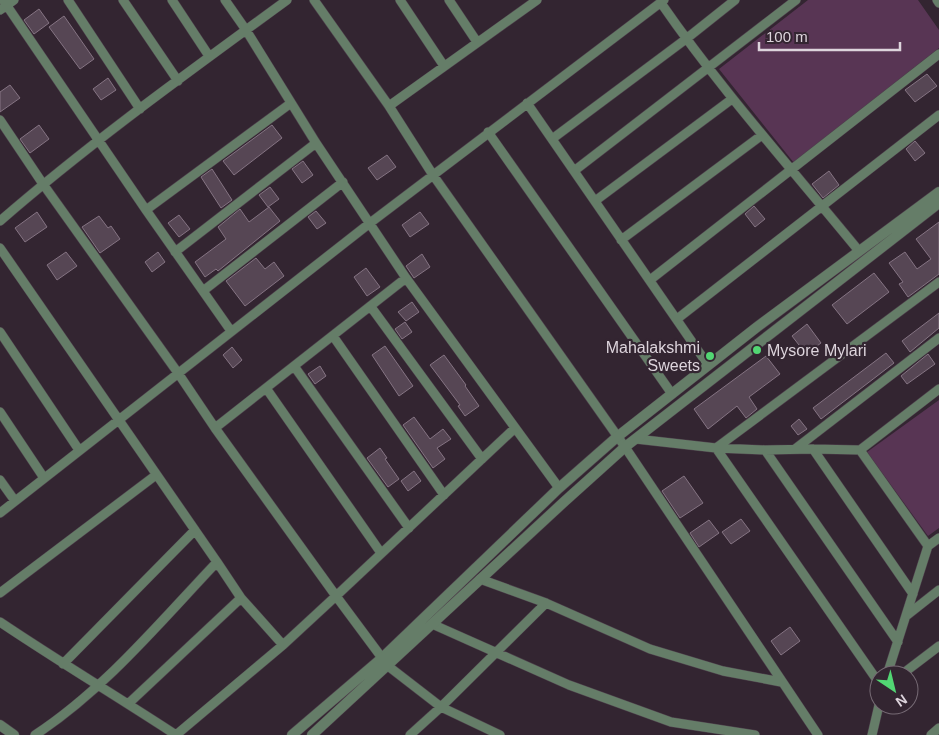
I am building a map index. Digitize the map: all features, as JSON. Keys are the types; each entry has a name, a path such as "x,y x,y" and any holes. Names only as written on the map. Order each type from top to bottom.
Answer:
{"street":[{"path":"68,0 140,109"},
{"path":"123,0 178,80"},
{"path":"172,0 209,56"},
{"path":"225,0 246,30 316,143 406,278 559,488"},
{"path":"0,221 43,184 140,109 287,0"},
{"path":"314,0 389,106 433,175 617,436 818,735"},
{"path":"400,0 444,66"},
{"path":"449,0 477,42"},
{"path":"389,106 527,3 537,0"},
{"path":"552,139 735,0"},
{"path":"574,171 796,0"},
{"path":"0,513 370,223 662,1 686,39 732,99 859,251"},
{"path":"6,4 231,331"},
{"path":"650,280 939,54"},
{"path":"595,201 732,99"},
{"path":"146,210 291,102"},
{"path":"526,103 708,365"},
{"path":"677,319 939,115"},
{"path":"0,120 215,428 385,662 441,707 500,735"},
{"path":"488,132 672,394"},
{"path":"621,240 762,135"},
{"path":"175,252 316,143"},
{"path":"203,292 343,182"},
{"path":"312,735 559,488 617,436 708,365 939,192"},
{"path":"292,735 432,624 625,448 939,203"},
{"path":"0,248 241,598 283,646"},
{"path":"215,428 406,278"},
{"path":"716,448 939,282"},
{"path":"371,306 482,459"},
{"path":"0,332 79,450"},
{"path":"333,336 444,495"},
{"path":"794,449 939,338"},
{"path":"294,366 409,528"},
{"path":"266,388 381,553"},
{"path":"636,439 716,448 860,450 939,389"},
{"path":"0,412 44,478"},
{"path":"0,622 176,735 283,646 515,428"},
{"path":"716,448 869,669"},
{"path":"813,449 913,594"},
{"path":"765,450 898,642"},
{"path":"860,450 928,546"},
{"path":"0,593 156,475"},
{"path":"0,480 14,502"},
{"path":"63,664 194,530"},
{"path":"890,665 928,546 939,538"},
{"path":"35,735 74,707 99,685 217,562"},
{"path":"480,579 546,603 650,649 723,671 781,682"},
{"path":"906,616 939,590"},
{"path":"128,704 241,598"},
{"path":"410,735 546,603"},
{"path":"432,624 569,685 672,722 755,735"},
{"path":"914,665 939,646"},
{"path":"872,735 877,715"},
{"path":"0,726 14,735"},
{"path":"931,735 939,728"}],"shaded area":[{"path":"808,0 918,0 939,30 939,48 794,163 719,69"},
{"path":"939,400 939,528 928,536 867,452"}],"building":[{"path":"39,9 49,23 34,34 24,20"},
{"path":"64,16 94,59 80,69 49,27"},
{"path":"927,74 937,86 915,102 905,90"},
{"path":"108,78 116,90 101,100 93,89"},
{"path":"10,85 20,98 0,112 0,92"},
{"path":"39,125 49,139 30,153 20,139"},
{"path":"272,125 282,138 234,175 223,161"},
{"path":"915,141 925,153 915,161 906,149"},
{"path":"387,155 396,167 377,180 368,168"},
{"path":"303,161 313,175 302,183 292,169"},
{"path":"212,169 232,200 221,208 201,177"},
{"path":"829,171 839,185 823,198 812,184"},
{"path":"270,187 279,199 268,207 259,195"},
{"path":"754,206 765,219 755,227 745,214"},
{"path":"269,207 280,221 218,271 216,269 205,277 195,262 226,239 218,227 240,209 249,222"},
{"path":"316,211 326,223 317,229 308,217"},
{"path":"37,212 47,227 25,242 15,228"},
{"path":"420,212 429,224 410,237 402,225"},
{"path":"179,215 190,229 179,237 168,223"},
{"path":"99,216 108,228 111,226 120,239 100,253 82,227"},
{"path":"939,222 939,274 908,297 899,284 903,282 889,263 905,252 917,269 931,259 916,239"},
{"path":"66,252 77,266 57,280 47,265"},
{"path":"158,252 165,262 152,272 145,262"},
{"path":"422,254 430,267 414,278 406,266"},
{"path":"256,258 265,269 274,262 284,276 245,306 226,281"},
{"path":"366,268 380,287 367,296 354,277"},
{"path":"874,273 889,292 847,324 832,305"},
{"path":"412,302 419,312 406,321 398,312"},
{"path":"939,313 939,328 910,352 902,341"},
{"path":"405,322 412,332 402,339 395,329"},
{"path":"807,324 821,343 806,354 792,336"},
{"path":"385,346 413,386 399,396 372,355"},
{"path":"232,347 242,360 233,368 223,355"},
{"path":"886,353 894,363 821,419 813,408"},
{"path":"928,354 935,364 907,384 901,376"},
{"path":"444,355 479,406 465,416 458,406 460,405 430,365"},
{"path":"766,356 780,374 749,397 757,409 746,418 737,406 708,429 694,409"},
{"path":"320,366 326,376 315,384 308,374"},
{"path":"414,417 430,439 443,429 451,439 437,448 445,459 433,468 403,425"},
{"path":"799,419 807,429 798,435 791,426"},
{"path":"380,448 399,479 388,487 367,458"},
{"path":"414,471 421,481 408,491 401,481"},
{"path":"684,476 703,503 680,518 662,491"},
{"path":"741,519 750,531 731,544 722,532"},
{"path":"709,520 719,533 699,547 690,533"},
{"path":"790,627 800,641 781,655 771,641"}],"place":[{"name":"Mysore Mylari","path":"757,350"},
{"name":"Mahalakshmi Sweets","path":"710,356"}]}
